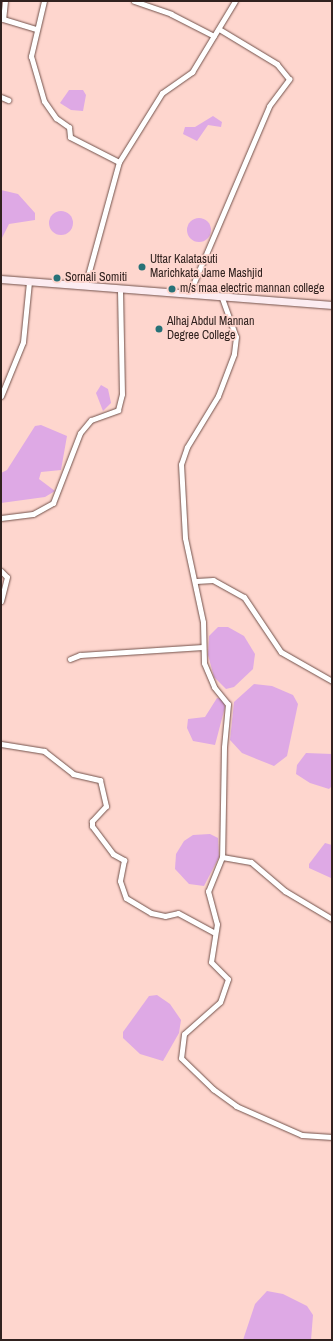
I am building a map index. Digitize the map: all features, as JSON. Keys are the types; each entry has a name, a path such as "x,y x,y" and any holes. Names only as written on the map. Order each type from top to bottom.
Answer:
{"street":[{"path":"5,1 3,19 36,28"},
{"path":"44,1 36,28 33,67 50,112 70,127 70,137 119,162"},
{"path":"134,1 171,14 214,36"},
{"path":"86,286 119,162 162,93 192,72 235,1"},
{"path":"189,294 269,106 289,79 277,64 219,29"},
{"path":"1,97 8,100"},
{"path":"1,279 120,290 332,305"},
{"path":"1,396 22,347 29,282"},
{"path":"1,518 33,514 53,503 80,434 91,420 118,410 122,394 120,290"},
{"path":"222,298 236,337 234,354 220,391 187,447 181,464 185,532 204,622 203,647 210,677 228,704 224,747 222,857 208,891 217,924 211,962 228,978 220,1002 184,1034 181,1058 212,1089 236,1106 302,1135 332,1137"},
{"path":"1,571 7,578 1,601"},
{"path":"196,581 213,580 244,598 281,652 332,681"},
{"path":"70,659 203,647"},
{"path":"1,744 44,751 73,774 100,780 106,806 92,820 92,826 113,854 124,860 120,882 126,898 152,913 165,916 178,913 215,933"},
{"path":"222,857 251,862 285,891 332,919"}],"shaded area":[{"path":"69,90 83,90 86,95 83,111 71,110 60,103"},
{"path":"213,116 222,122 221,127 208,125 197,141 183,134 185,127 195,127"},
{"path":"1,190 18,194 35,213 35,220 9,224 1,240"},
{"path":"61,211 70,214 73,223 70,232 61,235 52,232 49,223 52,214"},
{"path":"199,218 207,222 211,230 207,238 199,242 191,238 187,230 191,222"},
{"path":"101,385 108,389 111,403 103,411 96,393"},
{"path":"41,425 67,436 61,470 41,472 39,479 55,491 45,497 1,503 1,473 7,470 35,426"},
{"path":"218,627 228,627 244,636 255,654 253,669 234,687 226,689 214,677 208,655 209,636"},
{"path":"254,684 272,686 293,695 298,704 287,756 274,766 242,753 230,740 234,702"},
{"path":"217,698 223,699 225,707 215,745 193,741 187,728 188,719 205,717"},
{"path":"306,753 332,754 332,786 329,789 310,783 296,774 297,765"},
{"path":"210,834 218,838 219,857 204,886 189,884 175,869 176,854 184,841 193,835"},
{"path":"325,843 332,845 331,878 309,868 309,864"},
{"path":"157,995 170,1004 181,1020 179,1033 163,1061 140,1054 123,1038 123,1032 149,996"},
{"path":"267,1291 283,1294 307,1306 313,1315 311,1340 243,1340 255,1304"}],"place":[{"name":"Uttar Kalatasuti Marichkata Jame Mashjid","path":"142,267"},
{"name":"Sornali Somiti","path":"57,278"},
{"name":"m/s maa electric mannan college","path":"172,289"},
{"name":"Alhaj Abdul Mannan Degree College","path":"159,329"}]}
